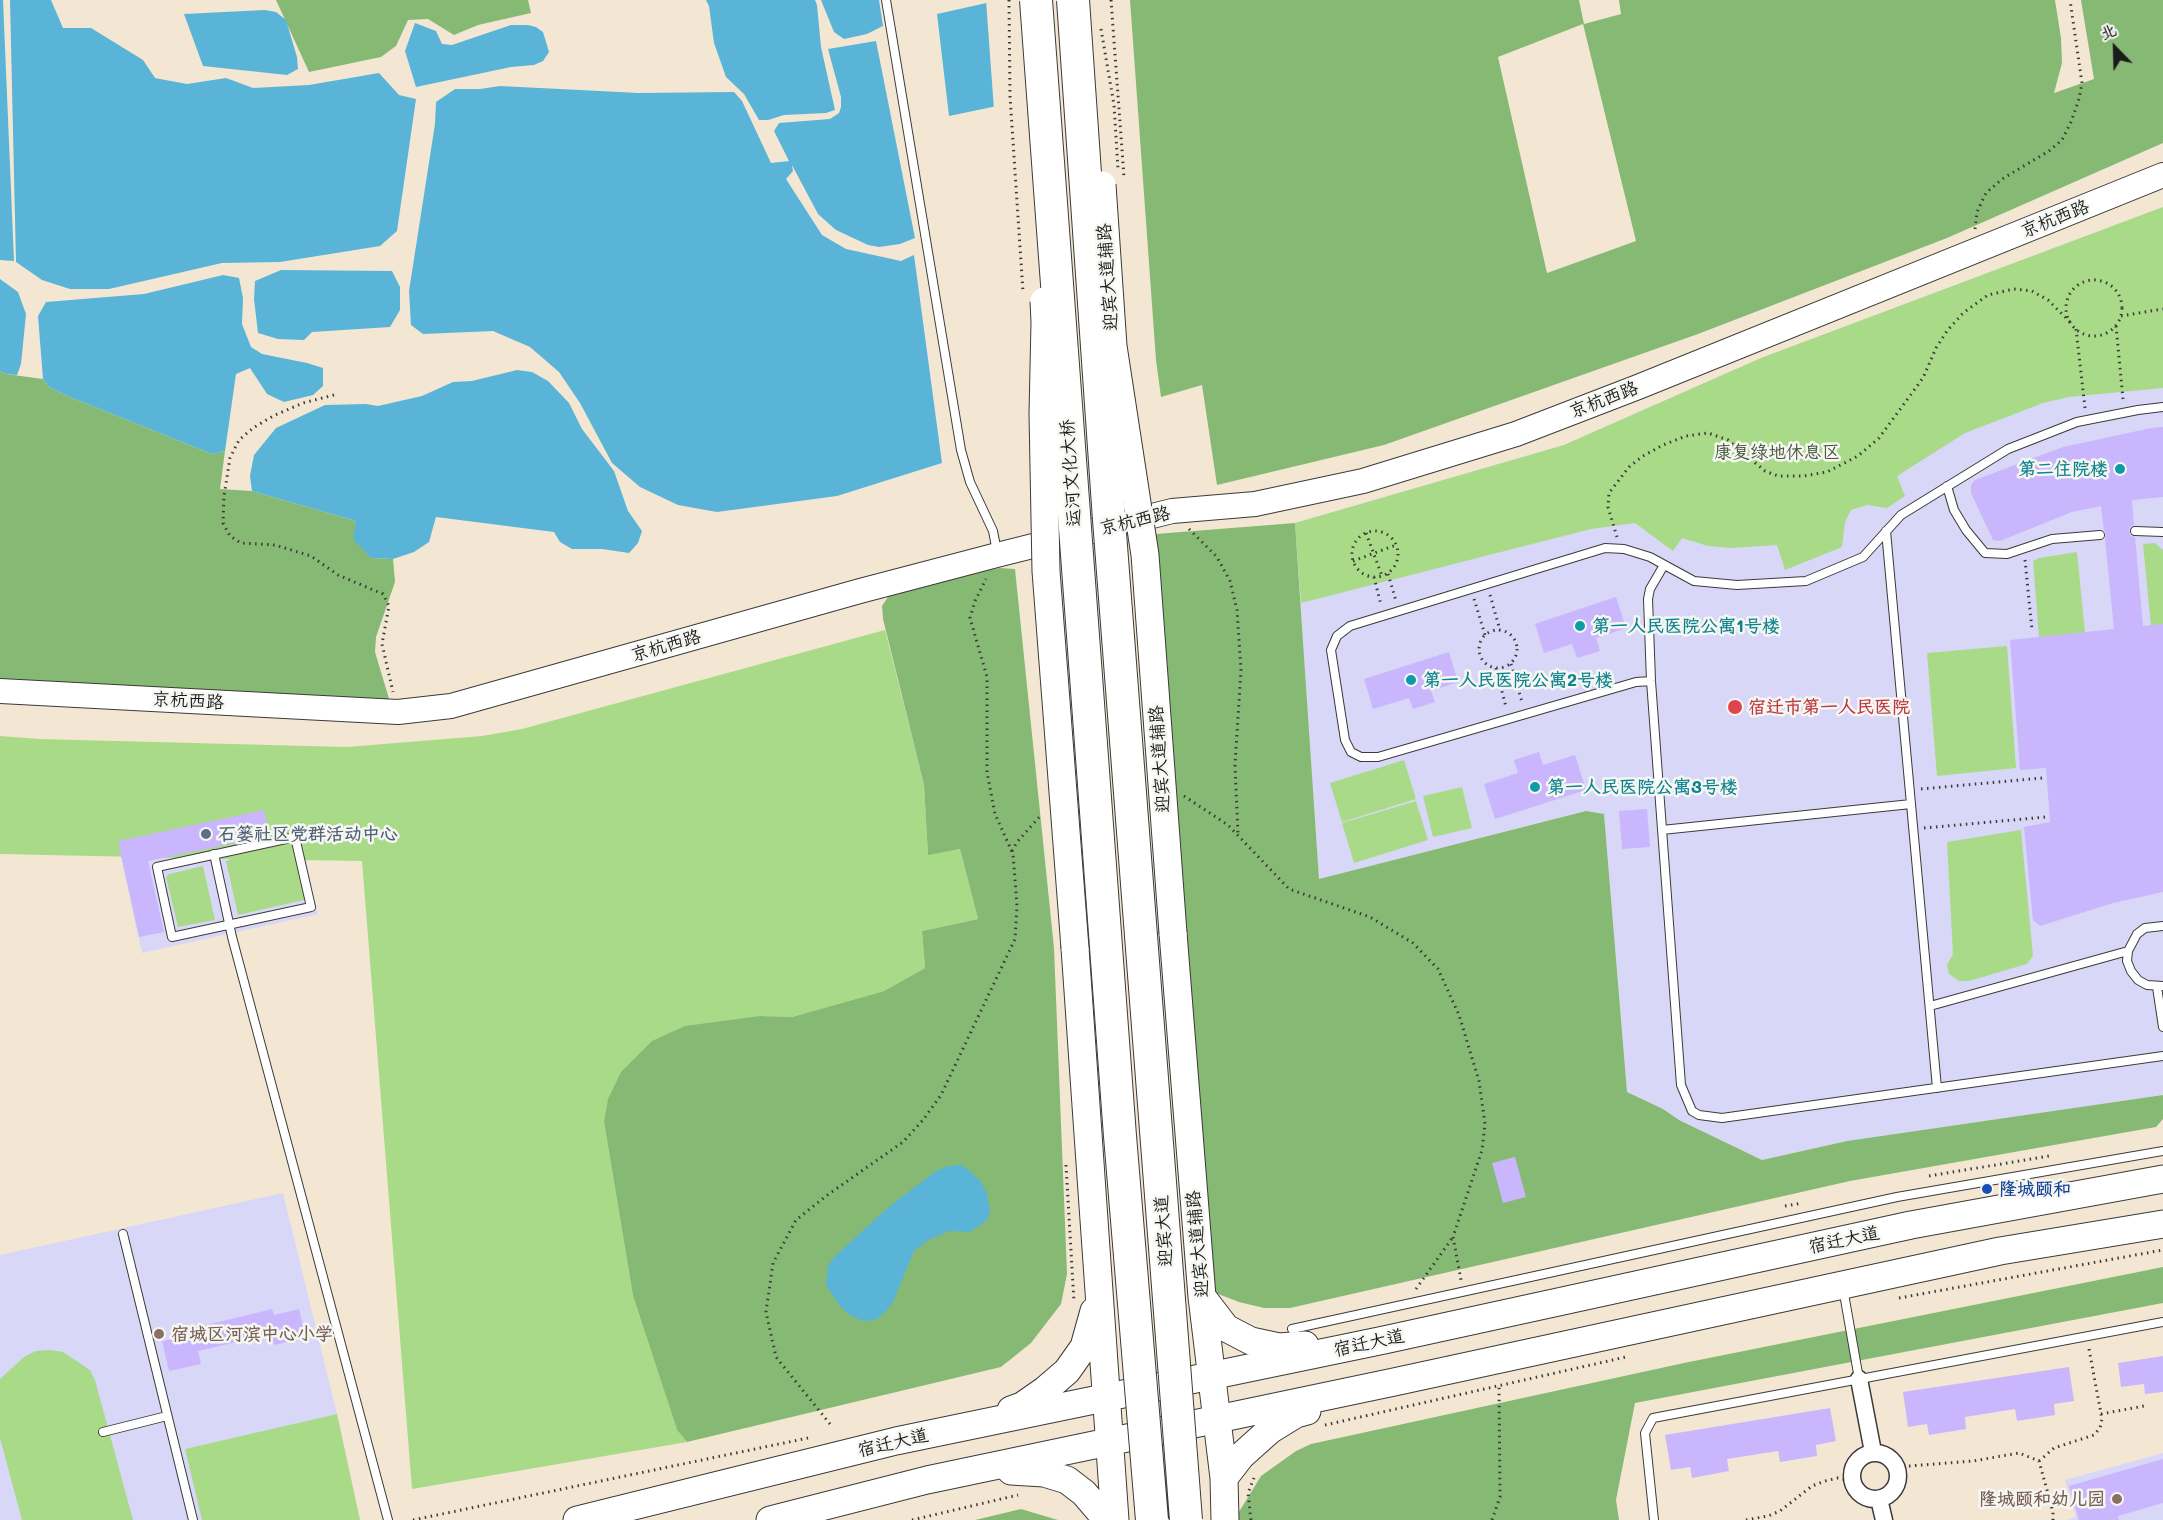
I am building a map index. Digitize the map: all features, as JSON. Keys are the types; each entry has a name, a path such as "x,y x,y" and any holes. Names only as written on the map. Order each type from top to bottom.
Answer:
{"highway":[{"name":"运河文化大桥","path":"1035,0 1107,947"},
{"name":"运河文化大桥","path":"1073,0 1109,520 1142,942"},
{"name":"迎宾大道","path":"1142,942 1186,1520"},
{"name":"迎宾大道","path":"1107,947 1120,1136 1152,1520"}],"main road":[{"path":"1027,0 1045,322 1043,414 1046,571 1115,1520"},
{"name":"迎宾大道辅路","path":"1085,0 1094,84 1113,346 1145,555 1202,1297 1224,1478 1225,1520"},
{"name":"京杭西路","path":"0,691 398,712 451,706 860,591 997,555 1172,511 1255,504 1363,481 1516,434 2163,175"},
{"name":"宿迁大道","path":"577,1520 896,1441 1384,1340 1911,1226 2163,1179"},
{"path":"770,1520 961,1473 2000,1251 2163,1224"},
{"path":"966,1427 1022,1406 1068,1371 1084,1347 1099,1286"},
{"path":"1202,1297 1226,1328 1251,1341 1279,1347 1384,1340"},
{"path":"1224,1478 1241,1456 1270,1430 1296,1414 1394,1382"},
{"path":"961,1473 1044,1473 1067,1480 1084,1493 1107,1520"}],"street":[{"path":"1859,1379 1873,1452"},
{"path":"1873,1452 1888,1455 1898,1467 1898,1482 1895,1489 1889,1495 1879,1499 1867,1498 1860,1494 1852,1480 1852,1473 1859,1459 1873,1452"},
{"path":"1879,1499 1884,1520"}],"lane":[{"path":"886,0 961,450 970,482 993,531 997,555"},
{"path":"1651,681 1636,681 1378,757 1361,758 1351,752 1345,740 1331,650 1337,636 1350,626 1605,548 1650,557 1694,581 1737,585 1806,581 1863,556 1901,515 2008,449 2086,421 2163,407"},
{"path":"1947,486 1954,510 1985,553 2007,554 2052,539 2100,535"},
{"path":"1886,531 1937,1088"},
{"path":"2135,531 2163,532"},
{"path":"1664,565 1650,589 1648,599 1651,681 1681,1085 1692,1111 1699,1115 1722,1118 2163,1056"},
{"path":"1662,830 1911,804"},
{"path":"295,837 310,907 229,925 172,937 157,867 295,837"},
{"path":"214,854 229,925 388,1520"},
{"path":"2163,926 2145,928 2137,934 2128,951 2127,961 2138,980 2147,985 2160,987 2163,1027"},
{"path":"1930,1006 2128,951"},
{"path":"1292,1329 1897,1197 2163,1151"},
{"path":"123,1234 193,1520"},
{"path":"1842,1285 1859,1379"},
{"path":"1654,1520 1645,1433 1653,1418 2163,1322"},
{"path":"103,1432 167,1416"}],"path":[{"path":"1972,252 1977,212 1986,193 2002,179 2049,151 2062,140 2071,122 2082,82 2070,0"},
{"path":"1619,549 1608,507 1609,494 1629,467 1663,445 1686,436 1708,433 1728,440 1765,471 1778,476 1803,476 1827,472 1858,456 1878,438 1923,378 1936,348 1947,331 1963,313 1988,295 2014,289 2032,291 2048,300 2076,329 2093,336 2102,335 2116,326 2122,307 2116,291 2101,281 2083,283 2075,288 2070,295 2067,313 2070,322"},
{"path":"2121,316 2163,309"},
{"path":"2116,326 2124,413"},
{"path":"2076,329 2086,421"},
{"path":"334,394 303,403 273,416 239,440 230,458 223,523 230,536 241,543 275,545 311,556 338,575 383,594 389,606 382,644 398,712"},
{"path":"1172,511 1217,557 1230,581 1237,610 1241,670 1235,765 1238,835"},
{"path":"1381,531 1388,534 1397,545 1399,554 1397,562 1388,574 1383,576 1374,577 1360,572 1353,561 1354,543 1366,533 1381,531"},
{"path":"1366,533 1383,576"},
{"path":"1353,561 1397,545"},
{"path":"2024,549 2032,630"},
{"path":"830,1424 776,1357 766,1312 773,1263 796,1220 903,1142 923,1120 941,1095 1015,939 1017,906 1012,851 995,814 987,772 987,677 970,618 975,601 997,555"},
{"path":"1388,574 1399,611"},
{"path":"1374,577 1384,616"},
{"path":"1487,584 1500,630"},
{"path":"1471,589 1485,635"},
{"path":"1494,630 1500,630 1511,635 1517,646 1515,659 1505,667 1486,666 1479,655 1479,642 1485,635 1494,630"},
{"path":"1511,664 1526,714"},
{"path":"1496,668 1509,718"},
{"path":"1910,790 2042,778"},
{"path":"1176,790 1228,825 1289,889 1370,917 1413,943 1438,969 1459,1015 1479,1081 1485,1124 1482,1150 1453,1237 1416,1289"},
{"path":"1012,851 1017,842 1044,812"},
{"path":"1913,829 2046,816"},
{"path":"1066,1164 1074,1304"},
{"path":"1453,1237 1461,1280"},
{"path":"1893,1299 2163,1250"},
{"path":"2039,1461 2055,1448 2094,1435 2100,1428 2101,1414 2087,1337"},
{"path":"1314,1428 1637,1354"},
{"path":"1492,1520 1500,1497 1499,1385"},
{"path":"2101,1414 2144,1406"},
{"path":"413,1520 810,1437"},
{"path":"1898,1467 1973,1461 2019,1453 2039,1461"},
{"path":"2039,1461 2053,1512 2052,1520"},
{"path":"1251,1520 1248,1493 1254,1476"},
{"path":"1746,1520 1780,1511 1812,1486 1825,1481 1852,1480"},
{"path":"912,1520 1018,1495"}],"shaded area":[{"name":"宿迁市第一人民医院","path":"2163,207 2163,1095 1847,1141 1762,1160 1627,1092 1604,814 1586,811 1319,879 1295,523 1564,445 1761,358"},
{"path":"293,802 318,914 142,953 117,840"},
{"name":"宿城区河滨中心小学","path":"283,1193 337,1414 360,1520 0,1520 0,1255"},
{"name":"隆城颐和幼儿园","path":"2163,1453 2163,1520 2066,1520 2076,1517 2065,1480"}],"green space":[{"path":"276,0 528,0 531,13 478,25 454,35 428,19 408,20 396,46 381,57 309,72"},
{"path":"1130,0 1579,0 1584,24 1621,14 1619,0 2055,0 2062,63 2054,93 2094,79 2081,0 2163,0 2163,143 1947,238 1698,334 1384,445 1217,485 1202,385 1161,397 1156,360","holes":["1583,24 1636,241 1547,273 1498,57"]},
{"name":"康复绿地休息区","path":"2163,207 2163,388 2069,397 2043,403 1965,433 1897,476 1905,496 1887,508 1867,505 1851,510 1845,522 1842,547 1785,570 1777,545 1731,548 1708,546 1682,538 1673,551 1635,523 1591,529 1301,603 1295,523 1564,445 1761,358"},
{"path":"0,371 6,374 43,379 49,387 65,395 212,454 225,451 220,489 252,491 356,521 371,558 393,559 395,582 376,637 375,652 390,702 0,683"},
{"path":"1295,523 1319,879 1586,811 1604,814 1627,1092 1762,1160 1847,1141 2163,1095 2163,1119 2156,1127 1850,1181 1290,1308 1264,1308 1213,1292 1143,535"},
{"path":"2155,543 2163,550 2163,624 2151,626 2143,544"},
{"path":"2077,552 2085,633 2039,637 2033,561"},
{"path":"1000,568 1015,569 1054,948 1067,1274 1061,1304 1031,1343 1001,1367 687,1442 677,1430 633,1296 604,1122 608,1099 621,1072 652,1041 685,1026 760,1016 792,1017 884,991 925,968 922,931 978,919 960,849 928,855 924,785 883,619 882,606 890,594 959,575"},
{"path":"885,630 924,785 928,854 960,849 978,919 922,931 925,968 884,991 792,1017 760,1016 604,1122 633,1296 677,1430 687,1442 412,1489 362,861 298,860 304,900 238,915 226,861 232,859 0,854 0,736 347,747 482,736 522,729"},
{"path":"2007,646 2016,768 1937,776 1927,653"},
{"path":"1404,760 1416,799 1342,822 1330,783"},
{"path":"1462,787 1472,828 1433,837 1423,796"},
{"path":"1416,801 1428,840 1354,863 1342,823"},
{"path":"2021,830 2033,956 2027,964 1969,981 1959,981 1949,974 1947,965 1953,954 1947,842"},
{"path":"203,866 215,920 178,927 166,877 169,874"},
{"path":"2163,1267 2163,1303 1635,1403 1616,1500 1619,1520 1234,1520 1261,1476 1296,1451 1311,1444 1684,1363"},
{"path":"36,1351 63,1352 90,1370 95,1380 133,1520 22,1520 0,1438 0,1379 24,1357"},
{"path":"337,1414 360,1520 202,1520 185,1449"},
{"path":"1021,1509 1058,1520 975,1520"}],"water":[{"path":"0,0 3,0 14,261 0,260"},
{"path":"10,0 51,0 63,28 91,28 143,60 155,78 187,84 226,78 253,88 309,85 379,73 399,95 416,99 397,231 380,246 280,262 222,263 109,289 70,289 42,280 16,262"},
{"path":"706,0 815,0 821,47 835,110 826,113 784,115 759,120 744,94 726,77 714,43 709,6"},
{"path":"821,0 879,0 883,26 867,34 844,39 834,32"},
{"path":"1000,0 1002,105 949,116 937,14"},
{"path":"265,10 276,12 286,20 297,57 298,69 287,75 203,66 184,14"},
{"path":"415,23 436,31 442,44 452,45 511,25 528,25 543,32 549,52 543,61 534,65 511,67 416,87 405,51"},
{"path":"876,41 915,238 900,244 879,247 868,245 836,230 818,214 792,165 793,171 786,179 822,235 846,249 901,261 914,255 942,463 837,496 717,512 678,505 640,487 612,463 580,403 559,372 530,347 493,331 423,334 411,325 409,291 435,124 436,102 455,89 500,86 639,93 734,92 742,101 771,163 789,161 774,131 779,123 830,119 839,113 841,97 828,49"},
{"path":"281,270 392,271 400,287 400,310 390,327 312,332 304,340 278,339 258,333 254,299 255,281"},
{"path":"223,275 239,278 243,298 242,324 251,347 262,354 323,368 323,386 313,395 284,402 267,394 250,368 236,374 225,451 212,454 65,395 49,387 43,379 38,316 46,302 144,294"},
{"path":"0,279 18,292 26,314 21,364 17,375 0,371"},
{"path":"517,370 532,372 548,381 569,403 582,429 614,471 628,511 642,531 638,543 629,553 602,549 572,549 560,542 554,532 436,517 429,542 414,552 393,559 371,558 353,539 356,521 252,491 250,476 254,455 276,428 325,405 378,406 422,396 453,382 472,381"},
{"path":"961,1165 980,1181 986,1191 990,1210 987,1220 970,1232 950,1231 928,1240 914,1251 893,1302 875,1320 863,1321 848,1314 826,1285 828,1266 834,1257 890,1206 936,1171 949,1166"}],"pier":[{"path":"986,0 1064,0 1065,101 994,110"}],"building":[{"path":"2163,427 2163,497 2132,500 2134,525 2129,531 2131,536 2135,537 2143,626 2163,624 2163,892 2113,903 2040,926 2033,920 2024,827 2050,822 2046,768 2020,770 2010,640 2114,629 2106,534 2101,506 2072,512 2000,541 1993,540 1971,493 1971,485 1975,480 2063,447"},
{"name":"第一人民医院公寓1号楼","path":"1616,597 1626,628 1596,638 1600,651 1577,658 1572,644 1544,653 1535,624"},
{"name":"第一人民医院公寓2号楼","path":"1449,652 1458,682 1431,691 1435,702 1413,709 1409,698 1373,709 1364,679"},
{"name":"第一人民医院公寓3号楼","path":"1539,752 1543,765 1575,755 1586,790 1495,819 1484,784 1518,773 1514,760"},
{"path":"1647,809 1650,847 1622,849 1619,811"},
{"path":"264,810 270,836 148,861 164,932 139,937 118,841"},
{"path":"1515,1157 1526,1197 1503,1203 1492,1163"},
{"path":"272,1309 274,1315 299,1309 306,1338 274,1345 271,1334 198,1351 201,1364 169,1371 162,1341 183,1337 182,1331"},
{"path":"2163,1356 2163,1392 2145,1394 2144,1384 2121,1387 2118,1363"},
{"path":"2069,1367 2074,1401 2054,1404 2055,1415 2017,1421 2015,1409 1965,1417 1966,1429 1929,1435 1927,1424 1908,1427 1903,1392"},
{"path":"1830,1408 1836,1441 1816,1445 1817,1456 1780,1462 1778,1451 1727,1459 1729,1471 1692,1478 1690,1467 1671,1470 1665,1435"},
{"name":"隆城颐和幼儿园","path":"2163,1459 2163,1503 2118,1516 2119,1520 2079,1520 2069,1486"}],"place":[{"name":"第二住院楼","path":"2120,469"},
{"name":"第一人民医院公寓1号楼","path":"1580,626"},
{"name":"第一人民医院公寓2号楼","path":"1411,680"},
{"name":"宿迁市第一人民医院","path":"1735,707"},
{"name":"第一人民医院公寓3号楼","path":"1535,787"},
{"name":"石篓社区党群活动中心","path":"206,834"},
{"name":"隆城颐和","path":"1987,1189"},
{"name":"宿城区河滨中心小学","path":"159,1334"},
{"name":"隆城颐和幼儿园","path":"2117,1499"}]}
